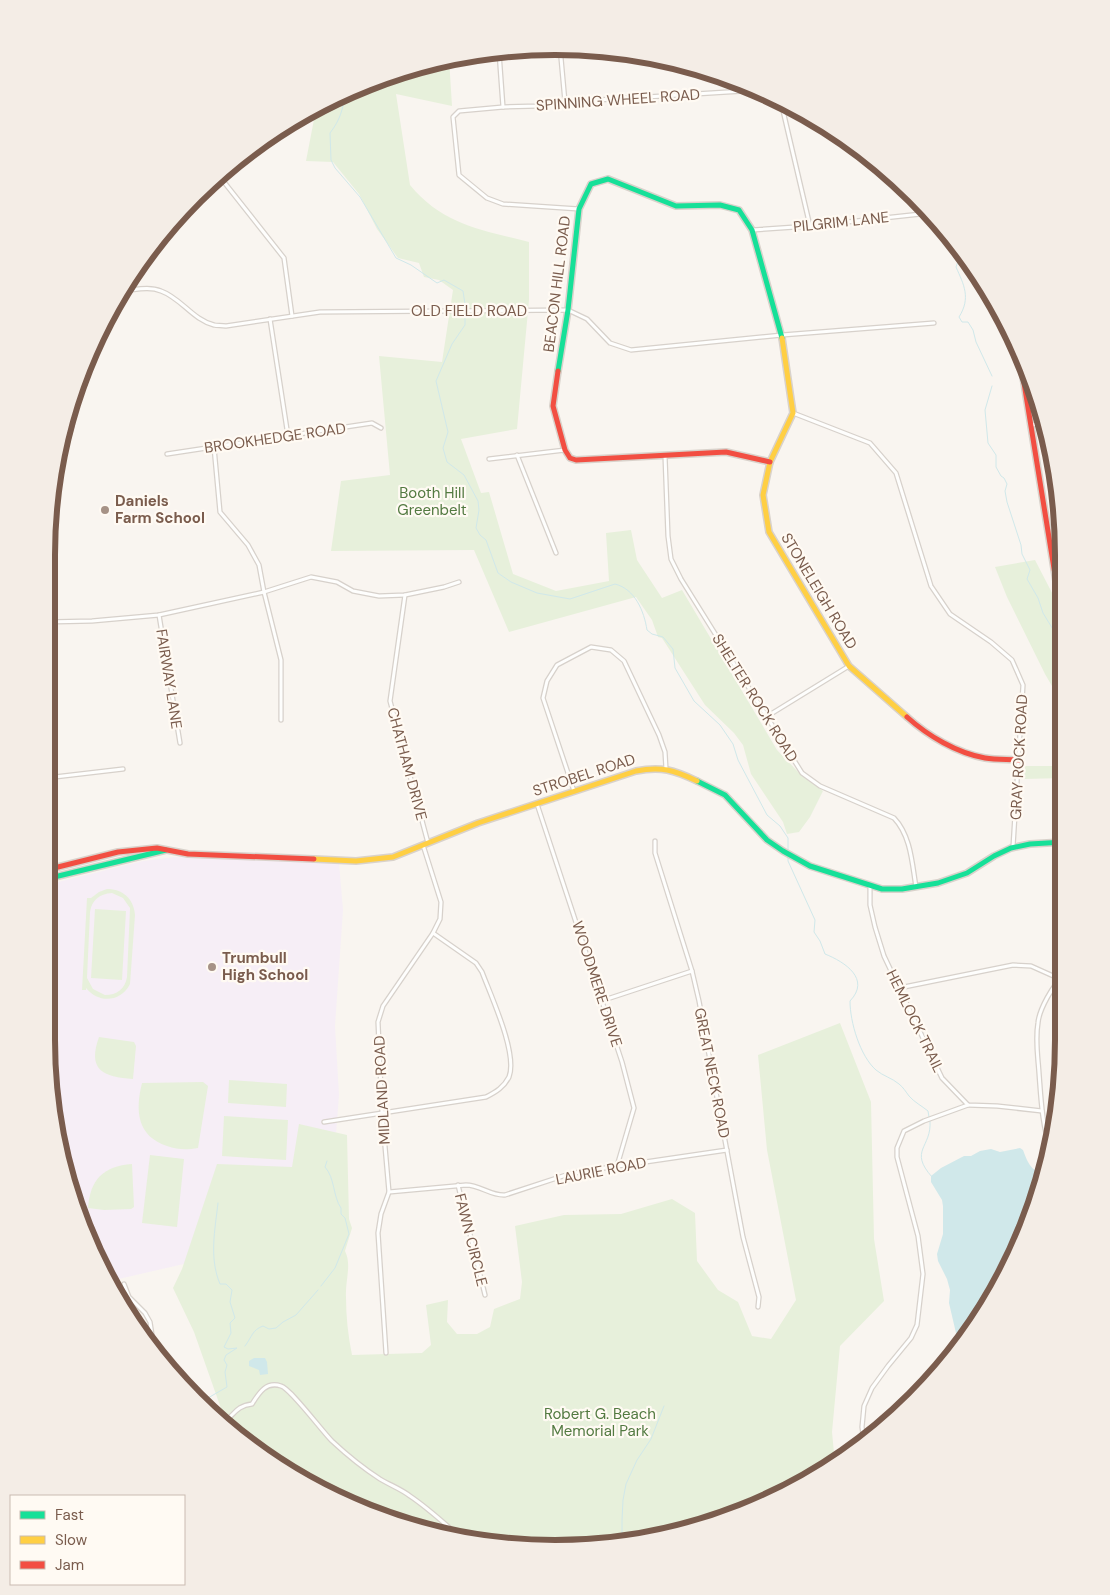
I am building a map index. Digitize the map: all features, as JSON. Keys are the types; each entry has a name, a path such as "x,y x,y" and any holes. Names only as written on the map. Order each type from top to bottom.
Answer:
{"street":[{"path":"561,55 565,102"},
{"path":"499,58 503,106"},
{"name":"SPINNING WHEEL ROAD","path":"579,209 504,204 487,198 459,175 453,117 458,111 503,106 538,106 565,102 741,91"},
{"path":"783,111 810,226"},
{"name":"BEACON HILL ROAD","path":"564,450 553,406 568,310 579,209 590,184 608,179 676,206 720,205 739,210 752,230 782,335"},
{"path":"223,181 284,258 292,316"},
{"name":"PILGRIM LANE","path":"752,230 810,226 920,213"},
{"name":"OLD FIELD ROAD","path":"131,290 148,288 160,290 174,297 200,318 214,325 226,326 320,312 568,310 587,318 610,343 631,350 782,335 934,323"},
{"path":"270,319 288,436"},
{"path":"782,335 794,413"},
{"path":"1025,386 1055,574"},
{"name":"STONELEIGH ROAD","path":"794,413 770,462 763,495 770,532 849,666 923,731 968,754 986,758 1020,760"},
{"name":"GRAY ROCK ROAD","path":"794,413 870,443 896,473 931,586 950,614 991,642 1012,660 1023,685 1020,760 1013,847"},
{"path":"70,435 74,420"},
{"name":"BROOKHEDGE ROAD","path":"167,454 372,423 381,428"},
{"path":"1032,425 1037,424"},
{"path":"214,447 220,512 248,546 260,565 264,592 281,660 281,720"},
{"path":"489,459 564,450 570,458 576,460 726,452 770,462"},
{"path":"517,455 556,553"},
{"name":"SHELTER ROCK ROAD","path":"665,456 668,536 671,559 681,579 802,773 820,786 894,818 902,826 916,887"},
{"path":"55,622 92,621 159,615 264,592 312,577 336,582 353,591 379,596 405,595 459,582"},
{"name":"CHATHAM DRIVE","path":"405,595 390,700 426,844"},
{"name":"FAIRWAY LANE","path":"159,615 180,743"},
{"path":"574,792 543,698 547,681 557,665 591,647 611,650 624,661 659,736 665,752 666,769"},
{"path":"766,717 849,666"},
{"name":"STROBEL ROAD","path":"55,868 118,852 157,848 188,854 220,856 356,860 393,857 478,823 636,771 651,768 676,771 725,795 767,840 783,851 810,866 870,886 893,890 916,887 966,874 996,854 1013,847 1055,843"},
{"path":"55,777 123,769"},
{"name":"WOODMERE DRIVE","path":"537,803 622,1062 634,1108 617,1166"},
{"name":"GREAT NECK ROAD","path":"655,841 655,853 692,971 743,1237 759,1297 758,1307"},
{"name":"MIDLAND ROAD","path":"386,1353 378,1232 381,1214 389,1192 382,1112 378,1022 383,1006 440,919 441,902 426,844"},
{"name":"STROBEL ROAD","path":"55,878 166,850"},
{"path":"118,852 120,860"},
{"name":"HEMLOCK TRAIL","path":"870,886 870,905 884,956 942,1078 968,1105"},
{"path":"324,1122 486,1097 499,1091 509,1076 511,1063 509,1048 482,972 476,963 433,932"},
{"path":"899,988 1013,965 1031,966 1055,975"},
{"path":"601,1001 692,971"},
{"path":"1046,1135 1037,1041 1038,1021 1044,1004 1055,988"},
{"path":"862,1434 862,1420 868,1396 888,1366 911,1338 917,1325 923,1264 918,1236 897,1157 897,1148 904,1130 968,1105 1042,1111"},
{"name":"LAURIE ROAD","path":"389,1192 458,1185 478,1186 497,1195 505,1195 566,1175 727,1150"},
{"name":"FAWN CIRCLE","path":"458,1185 485,1295"},
{"path":"124,1284 129,1298 150,1322 152,1336"},
{"path":"227,1418 240,1406 252,1404 264,1387 271,1385 282,1386 292,1393 333,1442 356,1462 410,1496 449,1528"}],"shaded area":[{"path":"175,857 339,863 343,910 335,1026 339,1095 335,1147 214,1257 117,1279 93,1231 82,1201 72,1169 59,1105 55,1040 55,883 143,861"}],"green space":[{"name":"Booth Hill Greenbelt","path":"450,67 452,106 396,94 410,185 436,209 464,224 529,242 529,300 517,429 461,439 481,493 489,492 513,574 556,591 609,581 606,533 631,530 637,560 662,598 682,590 777,750 802,776 823,791 810,817 799,832 787,834 783,822 751,774 743,745 734,733 705,705 662,638 658,637 652,620 636,597 509,632 474,550 331,551 341,481 390,475 379,356 442,362 453,290 439,280 424,277 419,263 398,258 377,229 359,194 333,162 306,161 314,117 364,93 426,72"},
{"path":"1035,560 1055,599 1055,691 1007,597 995,567"},
{"path":"1022,766 1055,766 1055,778 1024,779"},
{"path":"113,889 123,893 130,900 135,915 130,984 121,994 110,999 97,997 86,988 86,990 82,990 87,898 91,898 99,892","holes":["112,893 123,898 130,908 127,977 120,991 105,995 93,989 87,978 90,912 94,901 103,895"]},
{"path":"95,909 126,911 122,980 91,978"},
{"name":"Robert G. Beach Memorial Park","path":"840,1023 871,1102 874,1239 884,1301 840,1346 832,1432 833,1456 805,1473 746,1502 684,1523 620,1536 588,1539 522,1539 490,1536 426,1523 364,1502 305,1473 277,1456 223,1414 194,1332 173,1288 182,1269 217,1164 292,1167 299,1124 347,1135 349,1219 352,1228 345,1251 348,1262 346,1304 352,1355 422,1353 431,1345 426,1305 448,1300 447,1322 457,1334 477,1334 490,1327 494,1309 520,1299 522,1282 515,1226 564,1215 621,1214 672,1199 695,1213 697,1261 718,1290 738,1302 752,1336 771,1339 796,1300 767,1150 758,1055"},
{"path":"99,1037 134,1042 136,1046 133,1079 113,1076 100,1070 95,1057"},
{"path":"229,1080 287,1084 286,1107 228,1103"},
{"path":"203,1082 208,1086 198,1148 182,1149 171,1147 157,1142 149,1136 144,1129 139,1113 142,1083"},
{"path":"224,1116 288,1120 286,1160 222,1156"},
{"path":"150,1155 184,1159 177,1227 142,1223"},
{"path":"132,1164 134,1207 131,1209 104,1210 88,1208 89,1198 95,1182 100,1176 113,1168"}],"water":[{"path":"1020,1148 1023,1150 1028,1162 1037,1171 1017,1231 1003,1261 988,1290 957,1337 949,1303 950,1290 937,1254 943,1234 943,1206 942,1200 931,1182 931,1176 941,1168 964,1156 971,1156 980,1151 991,1149 1000,1152"},
{"path":"254,1358 265,1358 268,1374 260,1375 259,1370 249,1366 249,1361"}],"waterway":[{"path":"343,103 336,124 330,133 331,160 335,168 360,197 396,258 411,265 437,283 444,280 463,291 465,304"},
{"path":"959,260 956,267 965,292 965,304 959,317 962,322 968,322 973,330 976,342 992,376"},
{"path":"465,315 465,325 452,344 436,381 448,432 443,448 447,462 464,475 478,501 479,510 476,528 486,540 498,573 511,582 537,593 570,599 615,584 628,591 641,608 647,630 652,634 663,637 673,649 675,668 694,701 720,725 733,744 738,760 767,815 780,826 788,838 788,852"},
{"path":"992,386 985,410 988,443 996,455 996,467 1007,484 1005,491 1007,502 1021,545 1022,554 1030,570 1027,579 1055,634"},
{"path":"788,856 788,861 815,920 814,932 825,954 847,967 857,979 858,986 856,993 850,1001 850,1009 857,1038 865,1056 876,1070 899,1084 911,1098 928,1111 929,1117"},
{"path":"930,1121 930,1130 921,1155 925,1168 932,1177"},
{"path":"321,1286 335,1268 349,1234 345,1218 341,1214 341,1208 338,1204 331,1176 325,1167 327,1161"},
{"path":"206,1399 227,1387 225,1372 227,1365 224,1360 226,1355 237,1348 228,1349 224,1347 231,1333 230,1323 235,1318 230,1302 232,1290 226,1284 220,1284 215,1264 214,1234 218,1203"},
{"path":"245,1346 259,1328 263,1326 269,1329 276,1328 296,1315 318,1290"},
{"path":"622,1536 623,1500 626,1484 637,1460 651,1439 664,1406"}],"traffic: fast":[{"path":"558,371 568,310 579,209 591,184 608,179 676,206 720,205 739,210 752,230 782,338"},
{"path":"697,781 725,795 767,840 783,851 810,866 882,889 902,889 938,883 967,873 1011,848 1030,844 1055,843"},
{"path":"55,877 166,850"}],"traffic: slow":[{"path":"782,338 793,413 770,462 763,495 769,532 849,666 907,717"},
{"path":"314,859 356,861 393,857 478,823 636,771 667,770 697,781"}],"traffic: jam":[{"path":"558,371 553,406 565,450 570,458 576,460 726,452 770,462"},
{"path":"1024,383 1055,575"},
{"path":"907,717 934,737 974,756 1020,760"},
{"path":"55,868 118,852 157,848 188,854 314,859"}],"place":[{"name":"Daniels Farm School","path":"105,510"},
{"name":"Trumbull High School","path":"212,967"}]}
